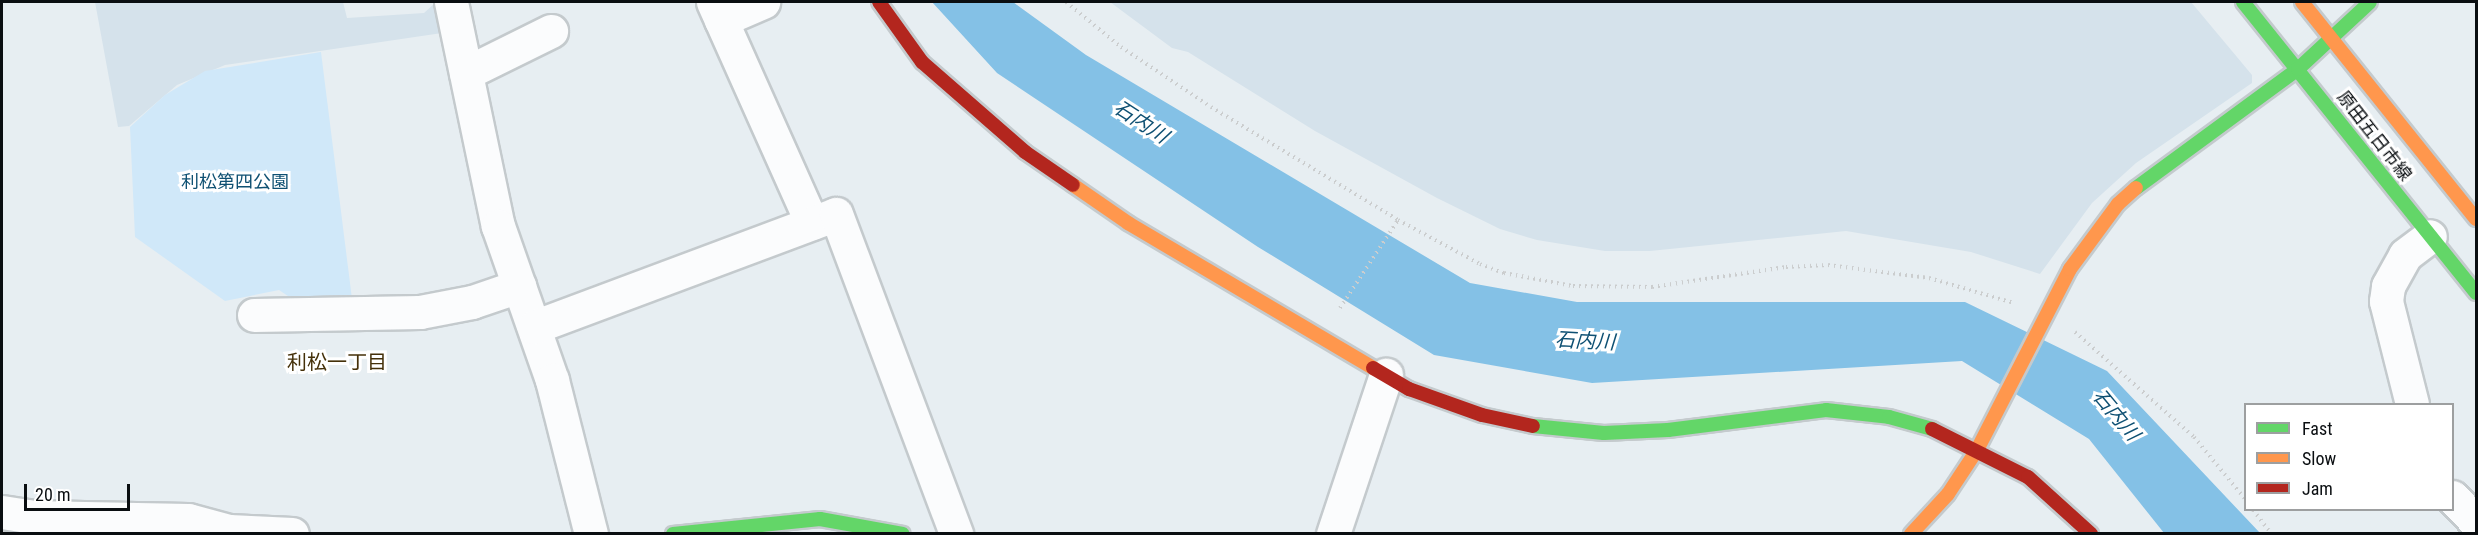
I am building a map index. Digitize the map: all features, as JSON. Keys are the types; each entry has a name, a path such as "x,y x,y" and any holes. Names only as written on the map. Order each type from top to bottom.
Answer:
{"street":[{"path":"451,2 498,226 534,327 568,435 591,534"},
{"path":"763,2 717,11 812,223"},
{"path":"879,2 922,62 1025,152 1128,223 1409,389 1482,415 1544,428 1604,433 1668,430 1826,410 1889,417 1934,429 2028,477 2091,534"},
{"name":"原田五日市線","path":"2243,2 2476,293"},
{"name":"原田五日市線","path":"2301,2 2476,219"},
{"path":"1911,534 1948,495 1977,450 2070,269 2118,204 2151,174 2298,69 2370,2"},
{"path":"466,73 551,31"},
{"path":"534,327 836,214 956,534"},
{"path":"2412,403 2386,301 2392,279 2405,255 2430,236"},
{"path":"254,315 420,312 472,302 519,286"},
{"path":"1333,534 1386,375"},
{"path":"2454,499 2476,522"},
{"path":"2,512 33,517 188,520 229,532 292,534"},
{"path":"674,534 820,519 903,534"}],"path":[{"path":"1066,2 1174,84 1398,220 1480,264 1504,273 1574,286 1671,285 1750,272 1828,265 1929,278 2043,318 2108,358 2194,437 2244,498"},
{"path":"1334,318 1398,220"},
{"path":"2254,511 2272,534"}],"shaded area":[{"path":"95,2 343,2 347,18 424,13 436,2 442,33 225,65 177,85 129,126 118,127"},
{"path":"1110,2 2191,2 2252,75 2252,83 2136,163 2092,203 2040,274 1971,252 1846,231 1650,251 1605,251 1537,240 1500,229 1437,198 1315,131 1188,52 1172,48"}],"green space":[{"name":"利松第四公園","path":"321,52 352,299 294,300 279,290 225,301 135,237 130,127 165,95 205,71"}],"water":[{"name":"石内川","path":"932,2 1013,2 1086,55 1470,283 1577,302 1965,302 2107,371 2260,533 2164,533 2089,439 1962,361 1592,383 1434,355 1258,247 997,73"}],"traffic: fast":[{"path":"2243,2 2476,293"},
{"path":"2136,188 2298,69 2370,2"},
{"path":"1533,426 1604,433 1668,430 1826,410 1889,417 1932,429"},
{"path":"673,534 820,519 903,534"}],"traffic: slow":[{"path":"2302,2 2476,219"},
{"path":"1073,185 1128,223 1373,368"},
{"path":"1911,534 1948,494 1977,450 2070,269 2118,204 2136,188"}],"traffic: jam":[{"path":"879,2 922,62 1025,152 1073,185"},
{"path":"1373,368 1409,389 1482,415 1533,426"},
{"path":"1932,429 2028,477 2091,534"}],"district":[{"name":"利松一丁目","path":"337,362"}]}
